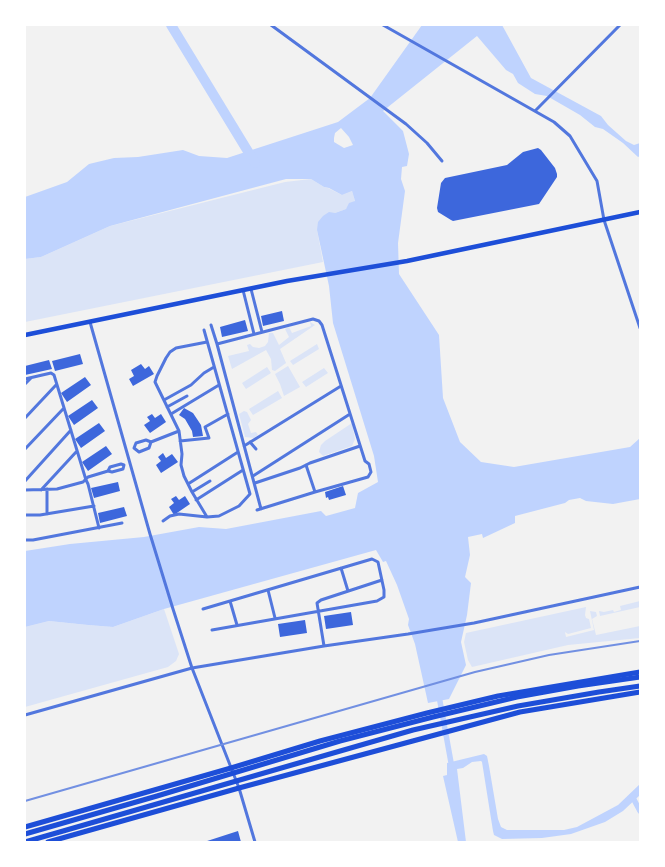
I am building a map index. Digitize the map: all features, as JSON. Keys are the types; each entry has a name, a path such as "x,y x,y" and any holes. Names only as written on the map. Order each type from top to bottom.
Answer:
{"main road":[{"path":"25,335 302,278 407,261 640,212"},
{"path":"25,827 320,741 458,706 498,696 640,672"},
{"path":"25,834 340,741 432,717 578,686 640,677"},
{"path":"25,842 413,730 527,705 640,686"},
{"path":"48,842 520,712 640,692"}],"street":[{"path":"271,25 406,124 428,143 442,161"},
{"path":"383,25 554,122 570,136 597,181 604,220 640,328"},
{"path":"535,111 620,25"},
{"path":"251,289 262,332"},
{"path":"243,290 254,334"},
{"path":"211,325 255,483 259,509 368,477 371,472 370,464 365,461 322,325 318,321 313,318 217,344"},
{"path":"90,322 173,609 192,668 239,788 255,842"},
{"path":"163,521 170,516 179,514 207,517 219,516 240,506 250,494 204,330"},
{"path":"207,342 176,348 170,352 156,376 156,382 179,431 182,454 181,465 188,484 207,517"},
{"path":"164,400 191,385 214,367"},
{"path":"25,379 51,373 54,375 88,484 99,528"},
{"path":"25,384 31,377"},
{"path":"25,418 57,384"},
{"path":"171,414 219,384"},
{"path":"244,446 341,386"},
{"path":"167,408 187,396"},
{"path":"25,449 64,408"},
{"path":"180,441 209,438 205,427 228,414"},
{"path":"253,476 350,414"},
{"path":"25,480 71,430"},
{"path":"126,451 134,448 136,443 146,440 151,442 179,431"},
{"path":"134,448 139,452 149,448 151,442"},
{"path":"250,442 256,449"},
{"path":"255,483 360,446"},
{"path":"41,490 77,450"},
{"path":"188,484 238,452"},
{"path":"25,490 57,489 84,482 88,477 108,471 110,467 130,464"},
{"path":"306,465 315,492"},
{"path":"196,500 244,470"},
{"path":"192,492 210,481"},
{"path":"48,489 48,514"},
{"path":"25,515 48,514 94,506"},
{"path":"25,540 122,523"},
{"path":"203,609 372,559 378,562 384,597 377,601 212,630"},
{"path":"342,568 348,591"},
{"path":"324,646 318,603 321,600 382,580"},
{"path":"25,716 192,668 474,623 640,587"},
{"path":"268,590 275,618"},
{"path":"230,601 237,625"}],"shaded area":[{"path":"311,179 342,195 352,191 355,201 346,209 335,213 317,230 323,262 25,322 25,259 41,257 110,226 285,182"},
{"path":"310,322 315,325 280,349 286,363 275,371 272,370 271,359 266,350 232,369 228,356 249,351 247,345 250,344 253,347 259,348 265,346 268,342 269,333 273,333 279,345 289,337 285,329 289,327 292,333 311,326"},
{"path":"317,344 319,349 293,365 290,361"},
{"path":"288,366 300,387 284,396 275,374"},
{"path":"267,367 271,373 246,389 242,383"},
{"path":"324,368 328,373 306,387 302,382"},
{"path":"278,391 282,398 253,415 249,409"},
{"path":"244,411 247,412 251,420 248,424 251,433 256,432 258,435 254,438 245,437 239,414"},
{"path":"352,423 355,439 352,446 323,456 319,452 321,445 325,441"},
{"path":"640,601 640,607 600,616 599,611 613,610 614,612 621,610 620,606"},
{"path":"586,607 585,615 589,619 591,628 568,634 565,632 566,637 594,630 590,611 596,612 597,616 592,619 596,635 640,626 640,638 568,645 472,667 468,660 464,642 466,633"},
{"path":"164,609 179,654 176,661 168,667 25,707 25,627 49,621 113,627"}],"water":[{"path":"422,25 502,25 531,78 601,116 626,141 634,145 640,143 640,156 638,157 623,143 603,129 595,127 580,115 547,96 535,94 518,83 513,74 506,70 477,36 383,111 403,131 409,154 407,166 402,167 401,179 405,191 398,243 399,274 439,335 443,398 460,442 481,462 514,467 630,447 640,438 640,499 613,504 586,501 580,498 569,500 565,503 515,516 515,523 483,538 482,534 468,537 470,555 465,577 471,583 461,642 466,665 449,699 428,703 415,644 408,625 409,619 386,561 383,562 376,550 164,609 113,627 49,621 25,627 25,551 70,544 144,537 199,527 226,529 321,511 326,516 355,508 358,493 378,482 374,456 333,323 329,286 317,230 318,222 323,216 329,212 335,213 346,209 349,203 355,201 352,191 342,195 311,179 286,179 110,226 41,257 25,259 25,197 67,182 89,164 114,158 138,157 183,150 199,156 227,158 338,122 370,98","holes":["341,128 353,145 344,148 334,142 335,133"]},
{"path":"484,754 487,756 498,819 501,827 507,830 564,830 577,827 618,805 640,784 640,795 623,811 605,822 571,834 542,838 502,839 494,835 482,762 472,762 463,768 457,769 466,842 458,842 443,776 447,775 447,763"}],"building":[{"path":"538,148 555,168 557,174 557,177 539,204 453,221 438,212 441,183 445,178 507,165 523,152"},
{"path":"282,311 284,321 263,326 261,316"},
{"path":"245,320 248,331 222,337 220,327"},
{"path":"80,354 83,364 55,371 52,361"},
{"path":"49,360 52,369 25,375 25,366"},
{"path":"141,364 145,369 149,366 154,374 133,386 129,379 134,376 131,370"},
{"path":"85,377 91,385 67,402 61,393"},
{"path":"92,400 98,408 74,425 68,416"},
{"path":"184,408 193,413 201,425 203,436 193,437 192,431 185,419 179,415"},
{"path":"152,414 155,418 161,414 166,422 150,433 144,425 150,421 147,417"},
{"path":"99,423 105,431 81,448 75,439"},
{"path":"106,446 112,454 88,471 82,462"},
{"path":"163,453 166,458 172,454 178,462 161,473 156,465 161,461 158,457"},
{"path":"118,482 120,491 94,498 91,488"},
{"path":"343,486 346,495 329,500 328,497 326,498 325,492"},
{"path":"176,496 179,500 185,496 190,504 174,515 169,507 174,503 171,499"},
{"path":"124,507 127,516 100,523 98,513"},
{"path":"351,612 353,625 326,629 324,616"},
{"path":"305,620 307,633 280,637 278,624"},
{"path":"238,831 241,842 204,842"}],"waterway":[{"path":"171,25 255,163"},
{"path":"439,696 452,768"},
{"path":"632,796 640,811"}],"railway":[{"path":"25,801 475,672 549,655 640,641"}]}
